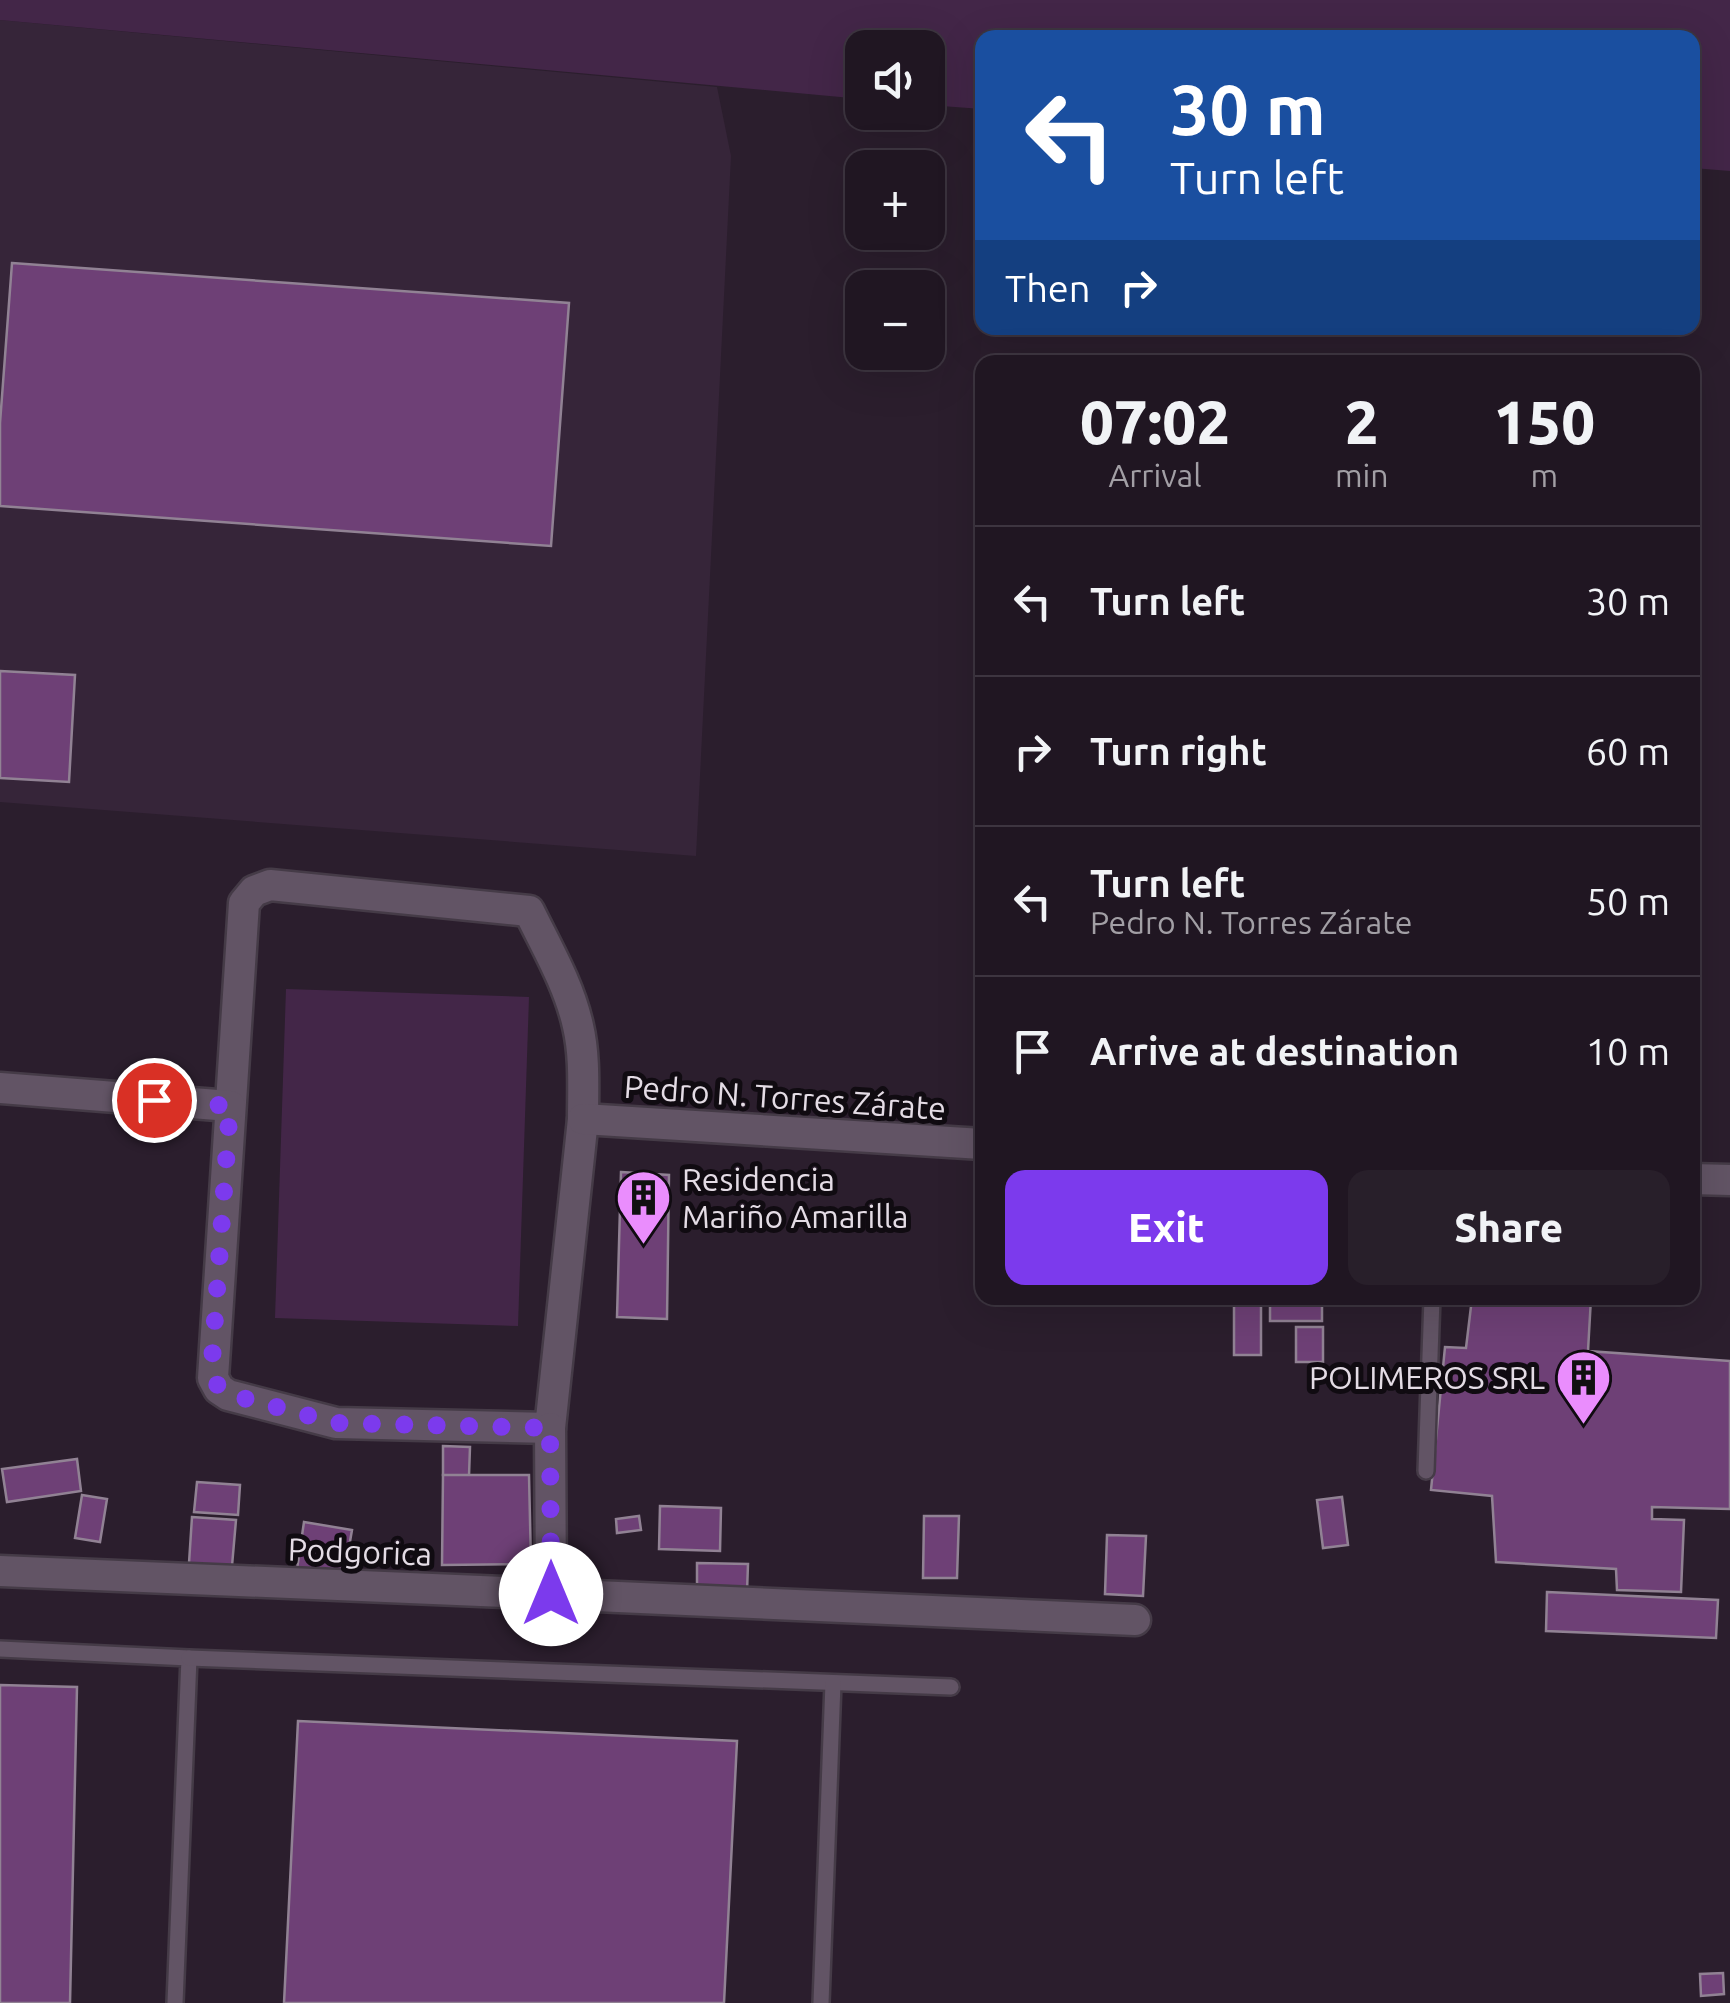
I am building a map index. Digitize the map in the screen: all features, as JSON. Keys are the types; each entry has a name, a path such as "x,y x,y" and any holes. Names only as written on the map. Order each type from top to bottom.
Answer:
{"street":[{"path":"550,1428 336,1423 219,1389 213,1378 212,1361 244,902 254,891 270,885 529,912 560,974 578,1026 584,1076 583,1119 550,1428 551,1594"},
{"path":"0,1088 230,1106"},
{"name":"Pedro N. Torres Zárate","path":"583,1119 975,1144"},
{"path":"1700,1179 1730,1180"},
{"name":"Podgorica","path":"0,1571 1135,1620"}],"lane":[{"path":"1426,1472 1432,1305"},
{"path":"0,1649 952,1687"},
{"path":"175,2003 188,1658"},
{"path":"821,2003 833,1683"}],"shaded area":[{"path":"0,0 1730,0 1730,171 1700,169 1700,30 975,30 975,108 945,106 945,30 845,30 845,97 0,20"},
{"path":"0,20 717,87 731,156 696,856 0,802"},
{"path":"286,989 529,997 518,1326 275,1318"}],"building":[{"path":"12,263 569,303 551,546 0,506 0,423"},
{"path":"0,671 75,675 69,782 0,778"},
{"name":"Residencia Mariño Amarilla","path":"621,1172 669,1175 667,1319 617,1317"},
{"path":"1234,1305 1261,1305 1261,1355 1234,1355"},
{"path":"1270,1305 1322,1305 1322,1321 1270,1321"},
{"name":"POLIMEROS SRL","path":"1471,1305 1591,1305 1588,1351 1730,1361 1730,1509 1652,1507 1652,1519 1684,1520 1681,1592 1617,1590 1616,1569 1496,1562 1492,1496 1431,1490 1445,1347 1466,1348"},
{"path":"1296,1327 1323,1327 1323,1362 1296,1362"},
{"path":"443,1446 470,1447 469,1476 443,1475"},
{"path":"77,1459 81,1491 7,1502 2,1469"},
{"path":"443,1475 529,1475 531,1564 442,1565"},
{"path":"197,1482 240,1485 238,1515 194,1512"},
{"path":"82,1495 107,1499 100,1542 75,1538"},
{"path":"1342,1497 1348,1545 1323,1548 1317,1500"},
{"path":"660,1506 721,1508 720,1551 659,1549"},
{"path":"639,1516 641,1530 617,1533 616,1519"},
{"path":"924,1516 959,1516 957,1578 923,1578"},
{"path":"192,1517 236,1520 232,1566 189,1563"},
{"path":"304,1522 352,1530 344,1576 297,1569"},
{"path":"1107,1535 1146,1536 1143,1596 1105,1594"},
{"path":"697,1563 748,1564 747,1592 697,1591"},
{"path":"1547,1592 1718,1600 1716,1638 1546,1631"},
{"path":"0,1685 77,1687 70,2003 0,2003"},
{"path":"298,1721 737,1741 724,2003 284,2003"},
{"path":"1723,1973 1724,1994 1701,1996 1700,1974"}],"place":[{"name":"Residencia Mariño Amarilla","path":"643,1246"},
{"name":"POLIMEROS SRL","path":"1584,1426"}],"route":[{"path":"154,1100 230,1106 212,1361 213,1378 219,1389 336,1423 550,1428 551,1594"}]}
